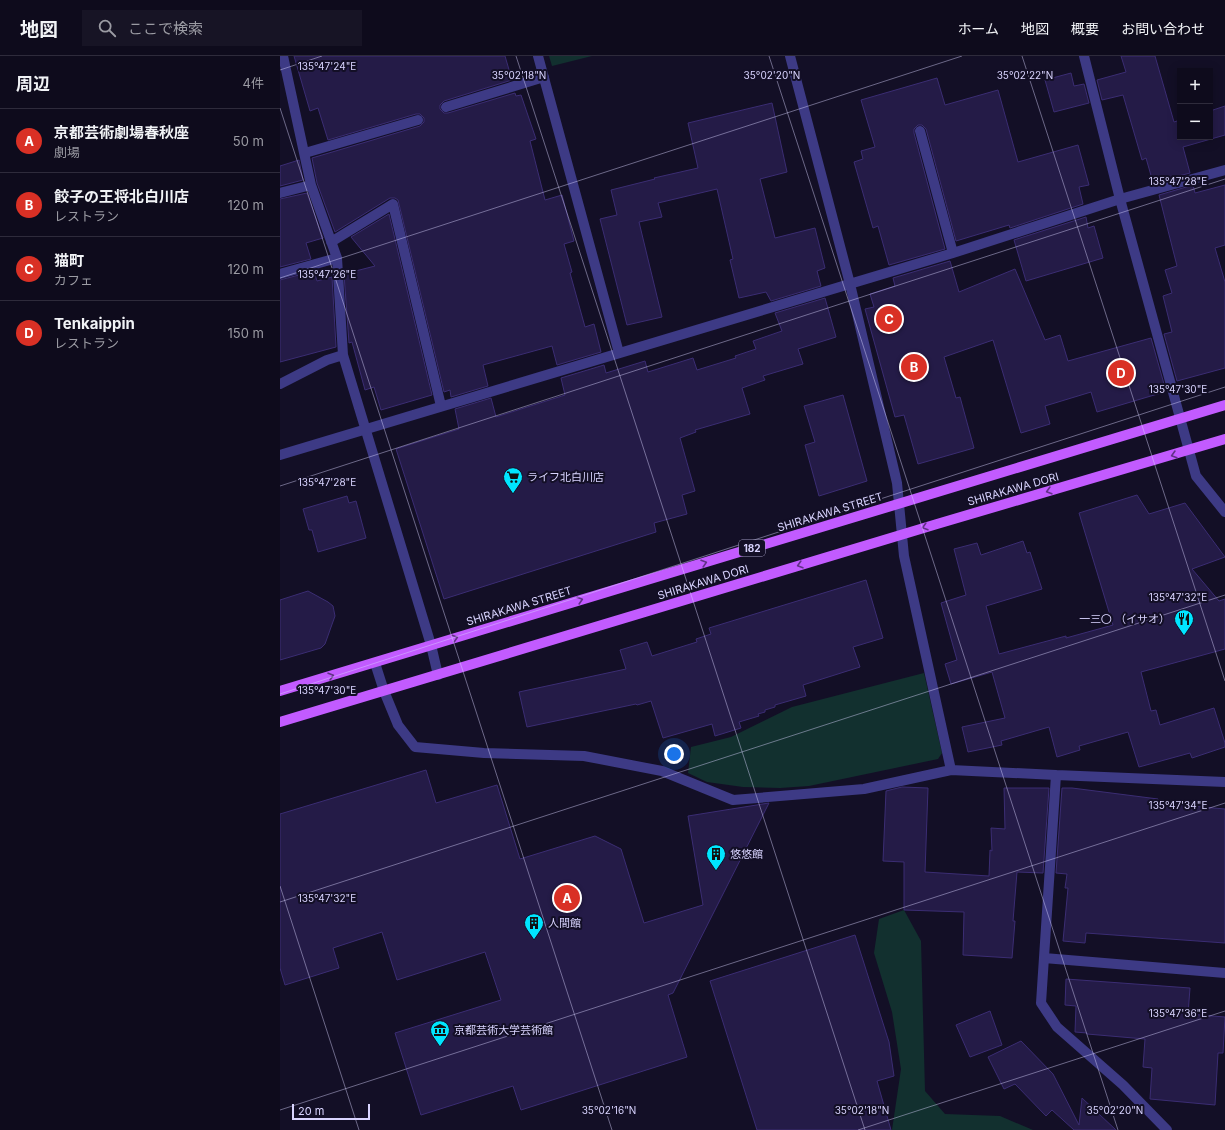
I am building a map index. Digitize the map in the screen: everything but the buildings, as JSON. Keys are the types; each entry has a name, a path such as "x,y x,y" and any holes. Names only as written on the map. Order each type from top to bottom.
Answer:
{"main road":[{"name":"SHIRAKAWA STREET","path":"280,691 1181,420 1225,405"},
{"name":"SHIRAKAWA DORI","path":"280,722 902,534 1225,440"}],"street":[{"path":"283,56 284,79 305,153 312,185 337,258 343,355 431,645 438,675"},
{"path":"538,56 619,353"},
{"path":"790,56 850,284 897,483 904,556 951,770"},
{"path":"1084,56 1120,199 1196,476 1225,512"},
{"path":"446,107 544,77"},
{"path":"305,153 418,120"},
{"path":"920,131 953,253"},
{"path":"280,455 953,253 1120,199 1225,170"},
{"path":"280,193 312,185"},
{"path":"331,242 393,204 441,406"},
{"path":"280,274 337,258"},
{"path":"280,384 327,360 343,355"},
{"path":"375,663 384,691 398,725 415,747 484,753 584,756 662,771 733,800 864,789 951,770 1225,782"},
{"path":"1056,775 1041,1003 1057,1027 1123,1085 1167,1130"},
{"path":"1044,958 1225,972"}],"green space":[{"path":"549,56 592,56 552,66"},
{"path":"924,673 942,753 938,759 809,786 780,788 743,787 707,782 688,773 691,747 731,737 792,707"},
{"path":"904,910 921,941 925,1091 945,1114 1000,1116 1033,1130 892,1130 901,1069 892,1012 874,953 879,919"}],"place":[{"name":"猫町","path":"889,319"},
{"name":"餃子の王将北白川店","path":"914,367"},
{"name":"Tenkaippin","path":"1121,373"},
{"name":"ライフ北白川店","path":"513,494"},
{"name":"一三〇 （イサオ）","path":"1184,636"},
{"name":"悠悠館","path":"716,871"},
{"name":"京都芸術劇場春秋座","path":"567,898"},
{"name":"人間館","path":"534,940"},
{"name":"京都芸術大学芸術館","path":"440,1047"}]}
